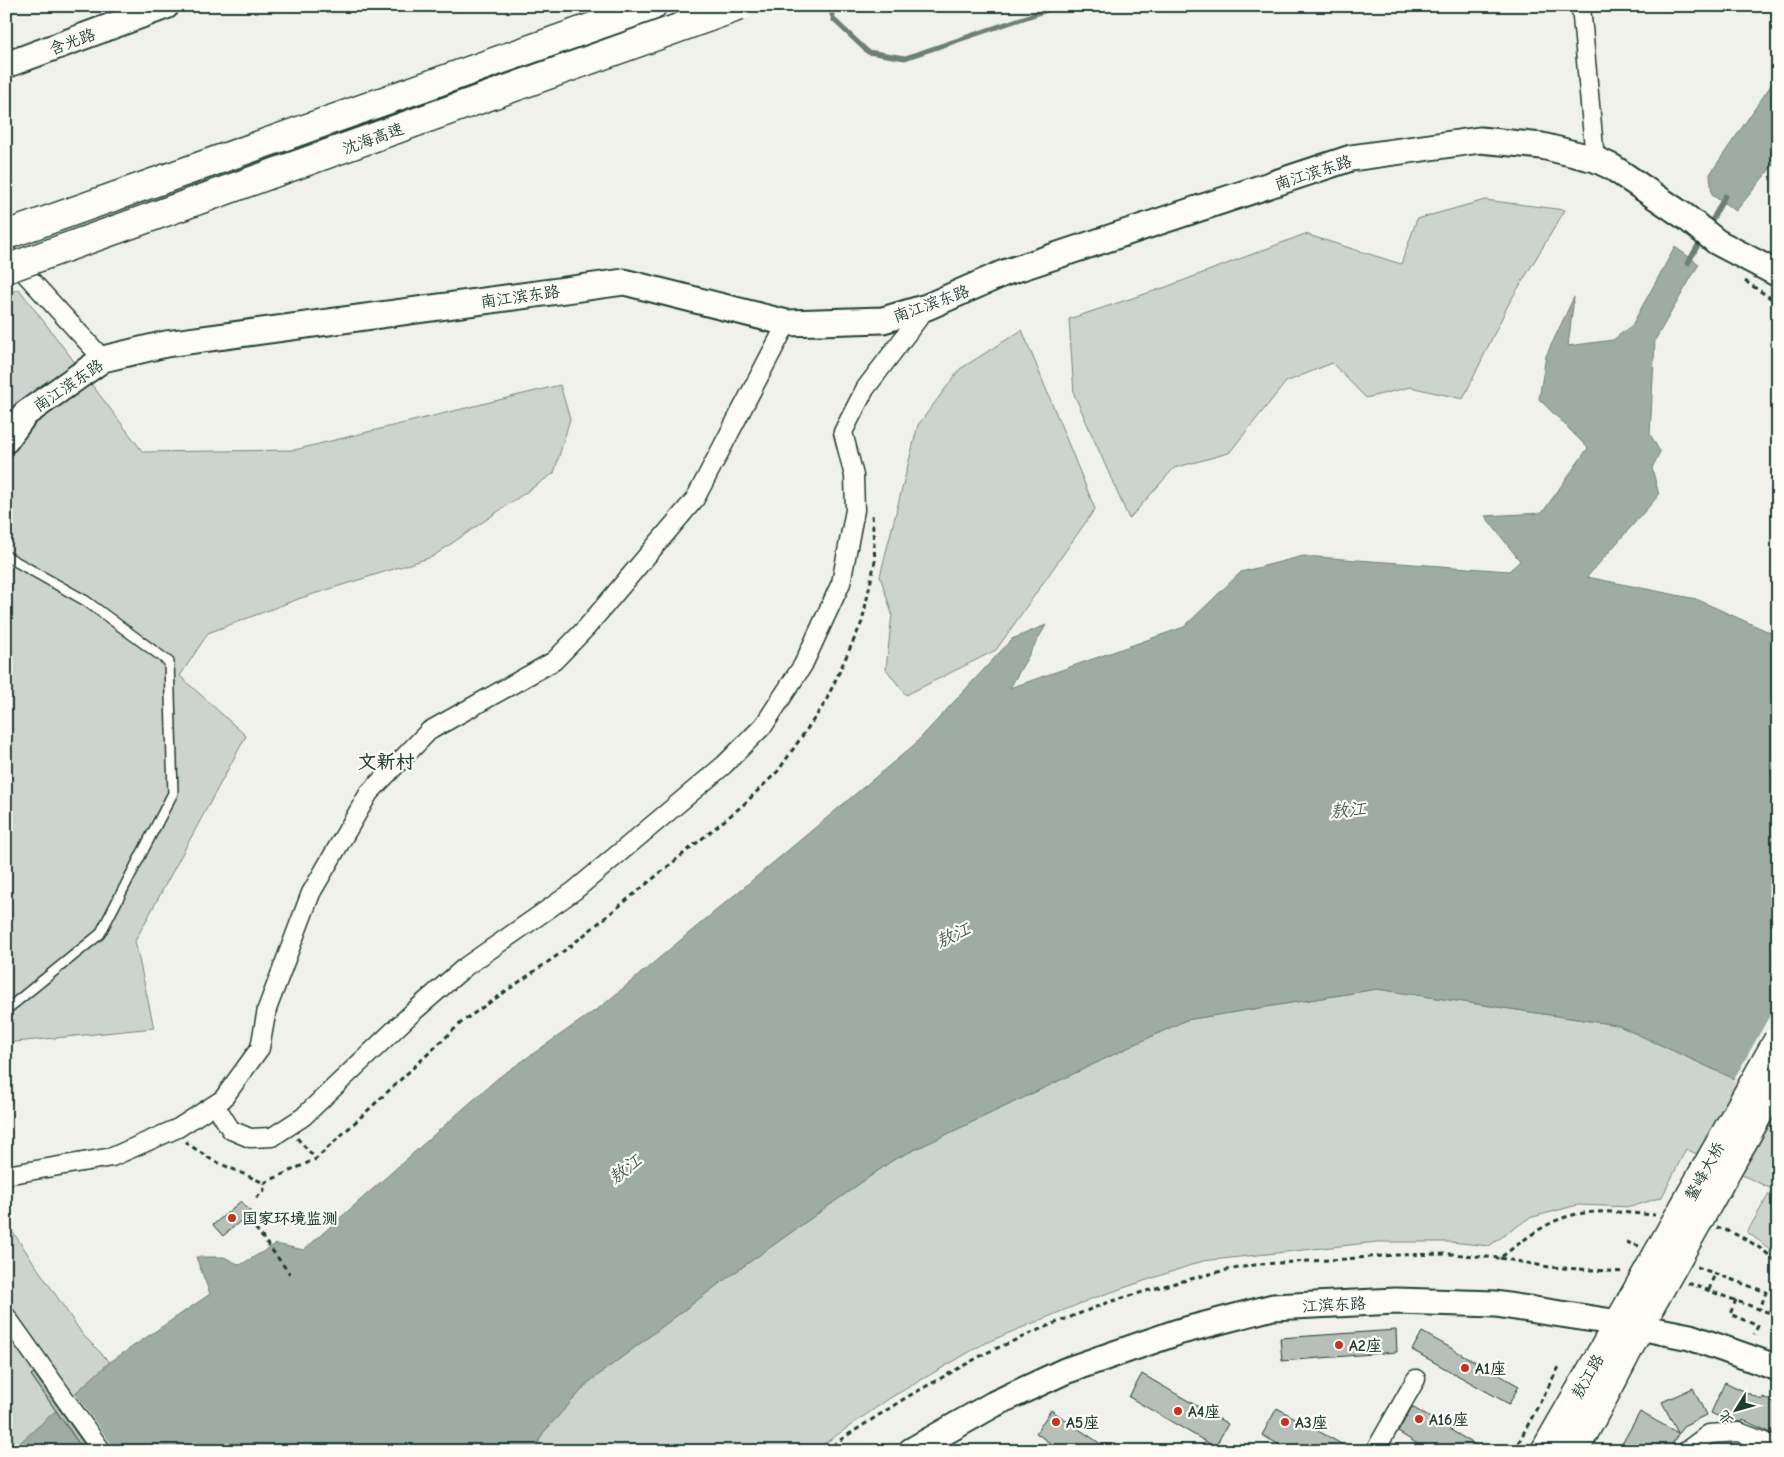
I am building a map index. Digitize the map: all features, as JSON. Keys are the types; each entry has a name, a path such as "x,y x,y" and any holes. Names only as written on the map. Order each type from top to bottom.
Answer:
{"main road":[{"name":"含光路","path":"6,65 166,6"},
{"name":"沈海高速","path":"6,235 652,6"},
{"name":"沈海高速","path":"6,269 740,6"},
{"name":"南江滨东路","path":"6,440 25,414 102,359 166,344 624,282 787,322 883,320 927,307 1004,274 1351,158 1480,140 1542,146 1595,159 1612,167 1687,218 1716,242 1778,274"},
{"name":"鳌峰大桥","path":"1634,1315 1778,1040"},
{"name":"鳌峰大桥","path":"1634,1315 1778,1079"},
{"name":"江滨东路","path":"911,1451 994,1404 1065,1371 1178,1332 1273,1307 1396,1301 1496,1304 1634,1315 1778,1368"},
{"name":"敖江路","path":"1545,1451 1588,1373 1634,1315"},
{"name":"敖江路","path":"1574,1451 1634,1315"}],"street":[{"path":"1581,6 1595,159"},
{"path":"6,253 102,359"},
{"path":"221,1114 231,1130 250,1138 272,1137 303,1116 418,1007 465,968 574,891 724,765 764,724 803,665 840,583 855,510 854,476 842,432 865,389 927,307"},
{"path":"6,1175 112,1157 178,1128 223,1099 260,1048 267,1009 310,893 369,793 429,731 554,661 586,628 695,499 787,322"},
{"path":"6,1316 102,1451"},
{"path":"1374,1451 1416,1379"},
{"path":"1686,1451 1709,1434 1739,1432 1778,1447"}],"lane":[{"path":"6,556 86,601 169,662 174,793 100,934 6,1010"}],"path":[{"path":"303,1116 311,1125 297,1138 316,1158"},
{"path":"256,1198 264,1190 264,1183"},
{"path":"250,1221 290,1274"},
{"path":"1626,1242 1644,1248"},
{"path":"1500,1258 1549,1267 1566,1268"},
{"path":"1688,1264 1766,1292 1760,1309"},
{"path":"1709,1290 1714,1273"},
{"path":"1736,1300 1730,1314 1758,1326 1754,1334"},
{"path":"1750,1305 1777,1316"},
{"path":"1514,1451 1560,1365"}],"shaded area":[{"path":"1485,200 1565,210 1508,305 1463,399 1410,387 1366,398 1332,363 1286,382 1229,453 1174,468 1129,519 1074,394 1069,319 1166,287 1305,234 1401,264 1417,219"},
{"path":"19,289 143,452 294,450 560,385 570,419 554,473 432,557 301,598 208,633 180,676 246,736 135,941 154,1028 6,1043 6,294"},
{"path":"1022,330 1095,509 996,650 906,695 886,669 892,614 880,576 918,425 960,369"},
{"path":"1377,989 1617,1025 1778,1099 1778,1255 1747,1232 1772,1189 1686,1149 1662,1197 1631,1207 1578,1205 1529,1218 1489,1246 1450,1242 1377,1242 1203,1261 1091,1299 985,1343 890,1398 814,1451 534,1451 543,1433 589,1382 720,1283 893,1160 1186,1020"},
{"path":"6,1222 83,1335 110,1362 11,1451 6,1451"}],"water":[{"path":"1778,75 1778,159 1736,211 1712,195 1710,174"},
{"name":"敖江","path":"1675,247 1699,264 1655,340 1650,434 1660,452 1652,468 1659,495 1587,577 1696,599 1778,636 1778,1099 1617,1025 1377,989 1186,1020 893,1160 720,1283 589,1382 543,1433 534,1451 11,1451 110,1362 210,1294 196,1257 224,1257 240,1265 276,1244 304,1250 498,1078 603,1005 914,745 1012,639 1046,625 1010,688 1184,627 1241,572 1303,556 1509,571 1520,561 1485,516 1542,513 1588,448 1539,399 1546,356 1574,297 1568,346 1613,340 1632,325"}],"pier":[{"path":"1778,1001 1778,1101 1733,1081"},
{"path":"73,1391 116,1451 84,1451 54,1409"}],"building":[{"name":"国家环境监测","path":"241,1201 251,1212 223,1236 213,1225"},
{"name":"A2座","path":"1396,1330 1397,1352 1282,1361 1280,1338"},
{"name":"A1座","path":"1422,1332 1519,1386 1509,1404 1412,1350"},
{"path":"34,1373 89,1451 84,1451 31,1375"},
{"name":"A4座","path":"1142,1374 1228,1424 1215,1447 1129,1397"},
{"path":"1725,1382 1762,1400 1763,1397 1778,1404 1778,1436 1743,1420 1742,1422 1730,1422 1711,1413"},
{"path":"1693,1388 1706,1415 1683,1426 1668,1451 1618,1451 1640,1412 1678,1433 1662,1402"},
{"name":"A16座","path":"1412,1407 1486,1451 1429,1451 1398,1432"},
{"name":"A3座","path":"1277,1408 1354,1451 1290,1451 1262,1435"},
{"name":"A5座","path":"1051,1410 1111,1451 1061,1451 1036,1433"}],"waterway":[{"path":"829,6 834,20 868,52 905,58 1059,6"},
{"path":"1709,226 1725,196"},
{"path":"1688,263 1702,238"}],"place":[{"name":"国家环境监测","path":"232,1218"},
{"name":"A2座","path":"1339,1345"},
{"name":"A1座","path":"1465,1368"},
{"name":"A4座","path":"1178,1411"},
{"name":"A16座","path":"1419,1419"},
{"name":"A5座","path":"1056,1422"},
{"name":"A3座","path":"1285,1422"}],"district":[{"name":"文新村","path":"386,761"}]}
